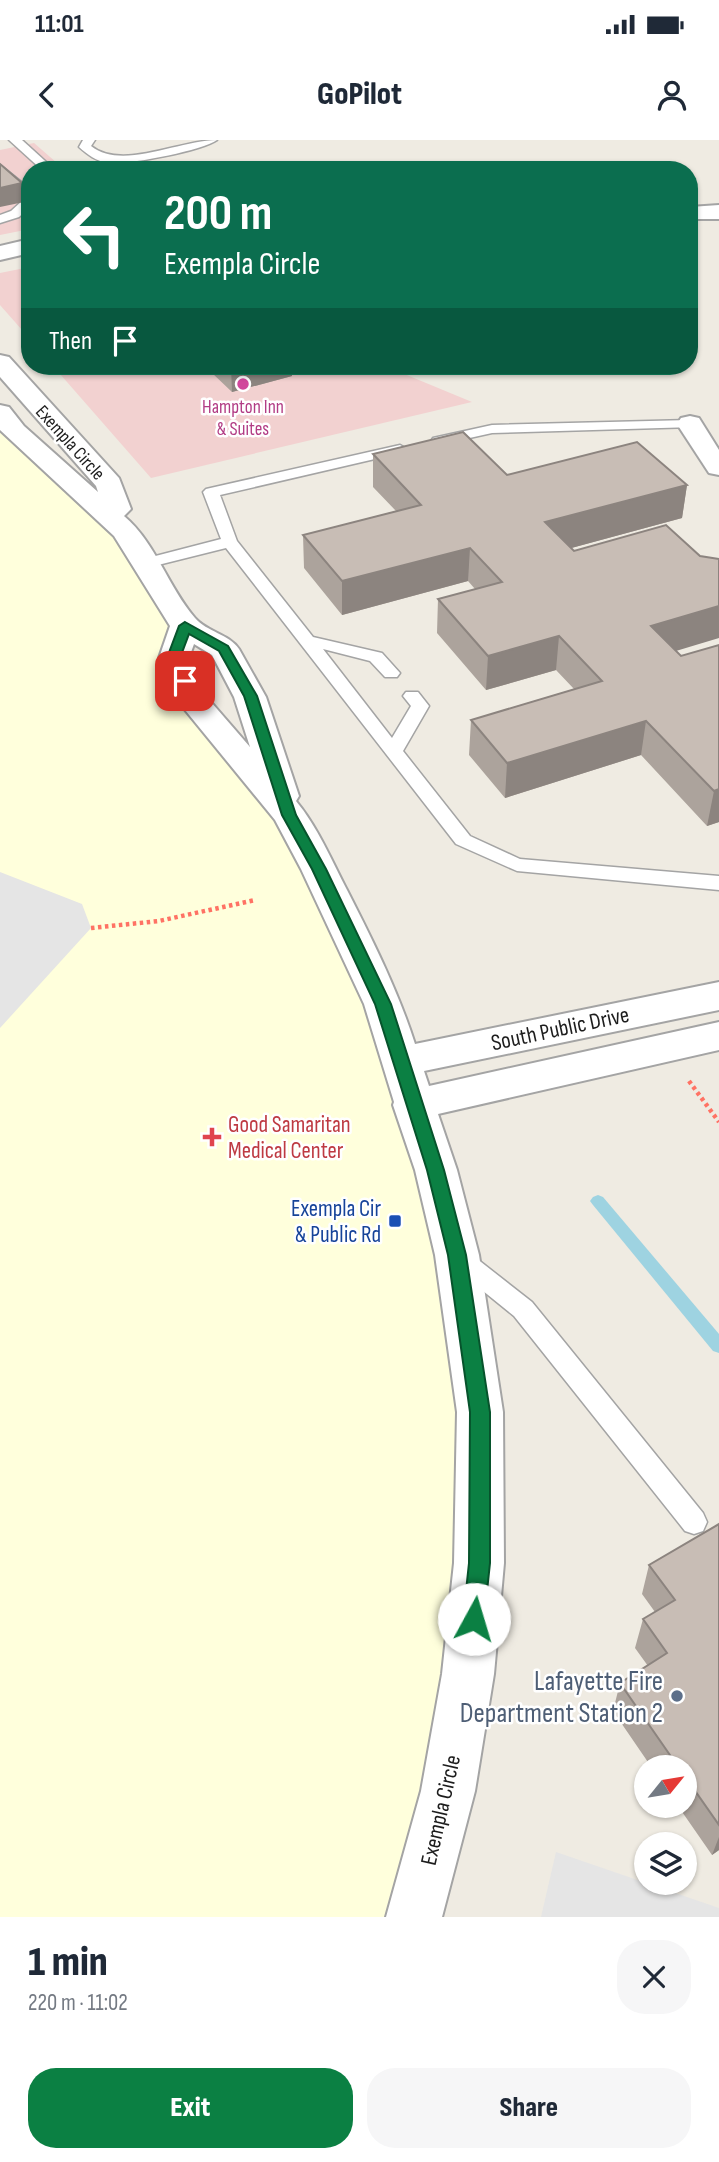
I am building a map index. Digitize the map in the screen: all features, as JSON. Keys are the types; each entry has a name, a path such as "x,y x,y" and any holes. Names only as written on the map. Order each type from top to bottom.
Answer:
{"street":[{"path":"698,213 719,212"},
{"path":"0,253 21,248"},
{"name":"Exempla Circle","path":"0,362 109,484 125,531 185,626 224,649 250,696 289,815"},
{"name":"Exempla Circle","path":"0,414 15,432 125,531"},
{"path":"690,424 719,467"},
{"name":"Exempla Circle","path":"185,626 174,658 197,705 289,815 319,869 378,993 436,1170 457,1255 480,1412 479,1563 468,1674 448,1791 414,1917"},
{"name":"South Public Drive","path":"407,1083 719,996"},
{"name":"South Public Drive","path":"407,1083 719,1036"}],"lane":[{"path":"15,140 39,161"},
{"path":"89,140 85,147 97,157 108,159 125,159 211,140"},
{"path":"0,168 21,187"},
{"path":"0,219 15,214 21,208"},
{"path":"690,424 492,429 211,492 230,542 463,840 517,865 719,883"},
{"path":"146,563 230,542"},
{"path":"306,640 376,657 391,673"},
{"path":"394,750 420,706 412,696"},
{"path":"457,1255 523,1308 694,1522"}],"path":[{"path":"91,928 159,922 255,900"},
{"path":"686,1078 719,1122"}],"shaded area":[{"path":"34,143 55,161 21,161 21,231 0,235 0,150"},
{"path":"21,269 21,329 0,305 0,273"},
{"path":"61,375 407,375 472,402 151,478"},
{"name":"Good Samaritan Medical Center","path":"0,413 125,531 185,626 174,658 289,815 400,1062 480,1412 414,1917 0,1917"},
{"path":"0,872 82,904 91,928 0,1028"},
{"path":"556,1852 634,1879 634,1895 681,1895 719,1908 719,1917 541,1917"}],"building":[{"path":"0,164 21,183 0,188"},
{"path":"463,432 507,475 637,442 687,485 545,522 574,551 666,525 700,556 719,559 719,606 651,626 681,656 719,645 719,789 714,791 646,721 507,763 471,720 602,681 559,636 488,656 438,599 502,582 470,548 342,581 303,535 421,505 373,454"},
{"name":"Lafayette Fire Department Station 2","path":"719,1524 719,1825 697,1794 697,1755 670,1755 620,1683 667,1653 643,1619 675,1600 649,1565"}],"waterway":[{"path":"598,1201 719,1346"}],"place":[{"name":"Hampton Inn & Suites","path":"243,384"},
{"name":"Good Samaritan Medical Center","path":"212,1137"},
{"name":"Exempla Cir & Public Rd","path":"395,1221"},
{"name":"Lafayette Fire Department Station 2","path":"677,1696"}],"route":[{"path":"185,681 174,658 185,626 224,649 250,696 289,815 319,869 383,1004 413,1105 436,1170 457,1255 480,1412 479,1563 474,1619"}]}
